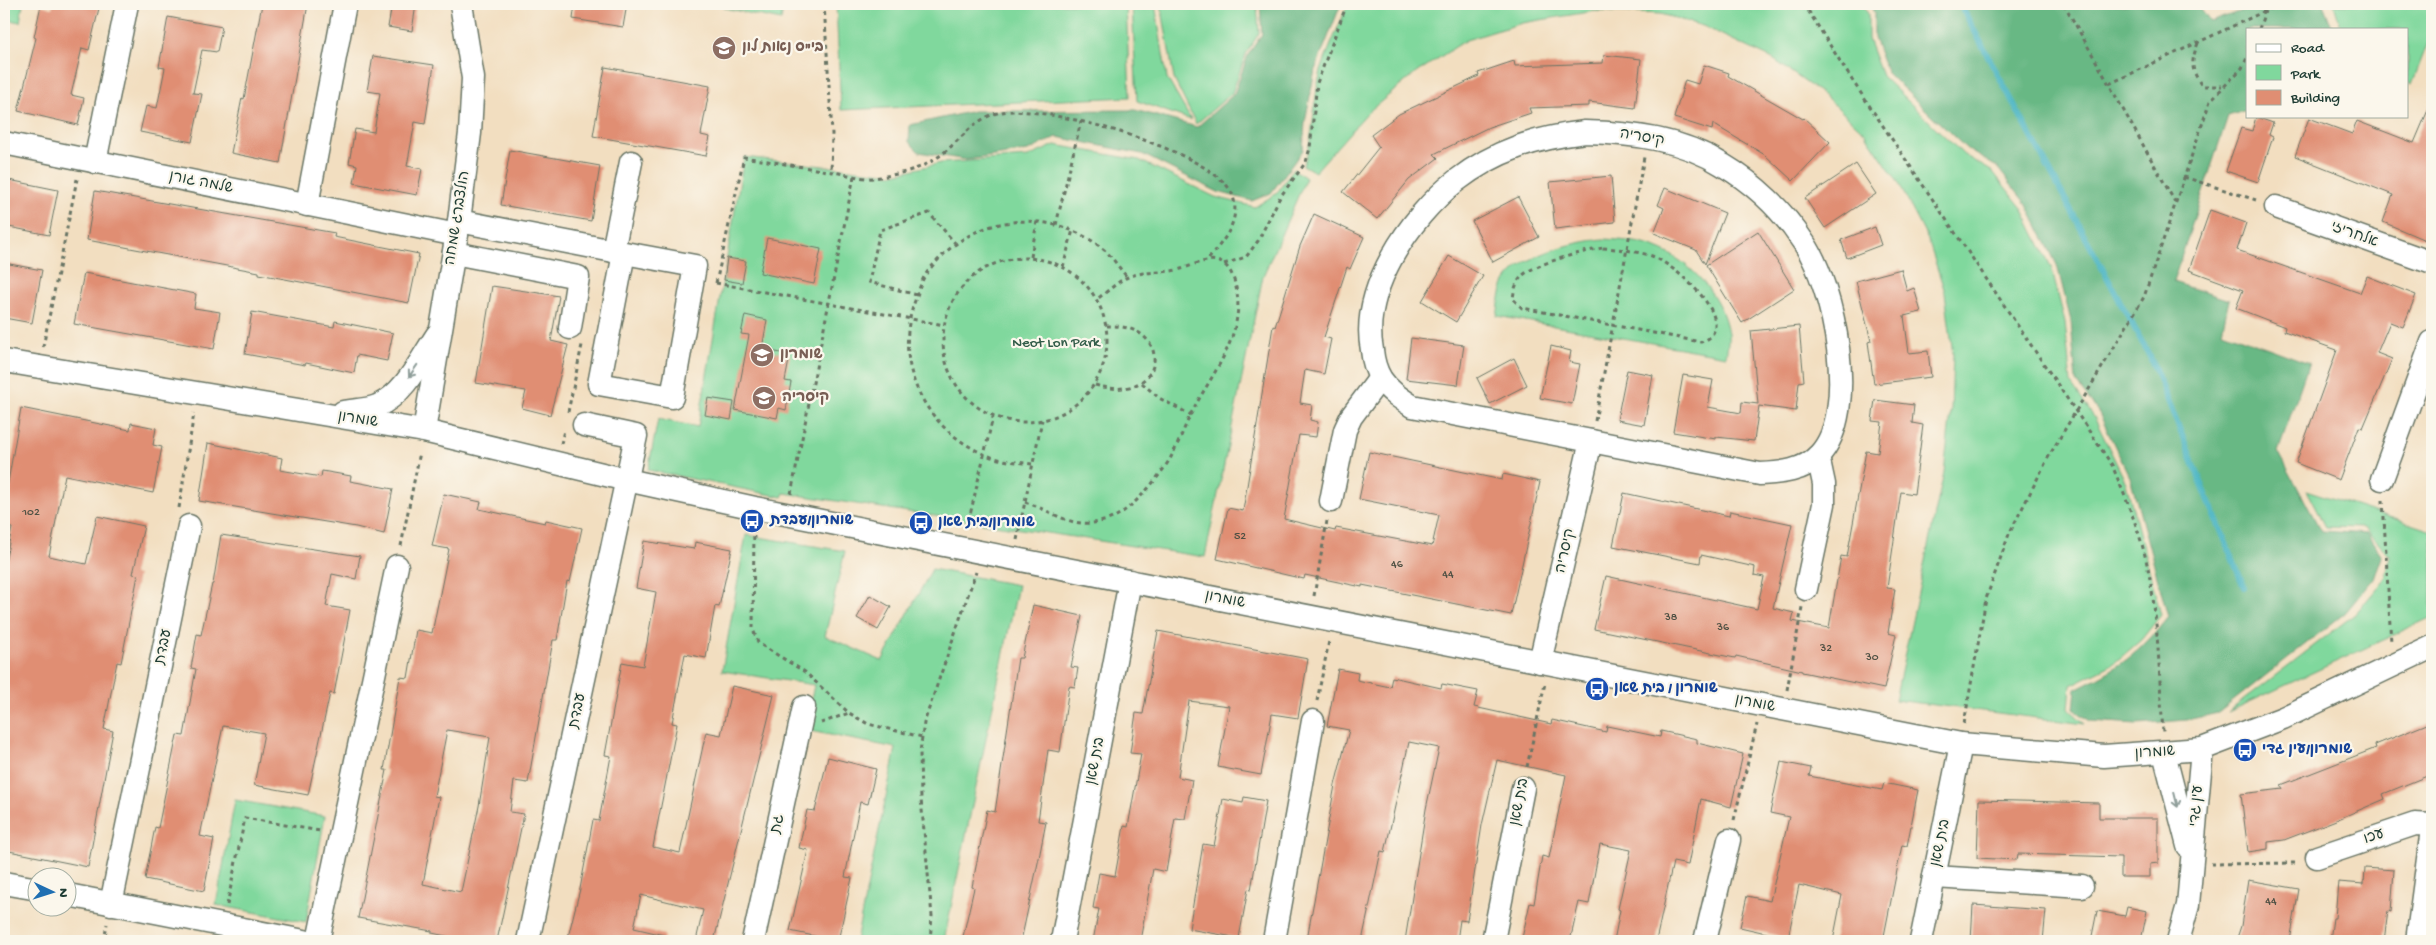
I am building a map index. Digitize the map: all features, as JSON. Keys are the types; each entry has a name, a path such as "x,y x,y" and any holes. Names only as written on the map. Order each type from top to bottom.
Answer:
{"street":[{"path":"88,160 127,4"},
{"path":"307,205 345,4"},
{"name":"הולצברג שמחה","path":"424,431 456,236 470,134 473,78 461,4"},
{"name":"קיסריה","path":"1585,132 1619,133 1648,137 1690,149 1723,164 1757,190 1781,213 1805,244 1824,285 1834,320 1840,363 1839,400 1829,443 1818,456 1797,470 1760,474 1412,406 1394,395 1380,378 1372,351 1370,323 1374,300 1386,266 1403,238 1426,210 1455,182 1483,163 1512,148 1548,137 1585,132"},
{"name":"שלמה גורן","path":"4,143 456,236"},
{"path":"456,236 619,252 695,266 672,397 600,384 619,252 631,162"},
{"name":"אלחריזי","path":"2276,207 2432,263"},
{"path":"456,236 578,277 577,332"},
{"path":"327,415 377,406 389,398 402,386 440,330"},
{"path":"2382,479 2432,342"},
{"name":"שומרון","path":"4,361 197,395 424,431 628,480 755,508 1961,744 2104,756 2202,749 2283,718 2432,647"},
{"path":"1331,501 1345,430 1351,417 1380,378"},
{"name":"עבדת","path":"528,941 636,436 572,421"},
{"name":"קיסריה","path":"1545,662 1591,441"},
{"path":"1806,590 1824,504 1824,484 1818,456"},
{"name":"עבדת","path":"111,904 189,526"},
{"path":"318,941 397,566"},
{"name":"בית שאן","path":"1062,941 1130,581"},
{"name":"גת","path":"753,941 804,707"},
{"path":"1274,941 1314,722"},
{"name":"בית שאן","path":"1921,941 1961,744"},
{"name":"עין גדי","path":"2178,941 2188,904 2202,749"},
{"name":"עין גדי","path":"2164,753 2192,864"},
{"name":"בית שאן","path":"1493,941 1523,788"},
{"name":"עכו","path":"2317,857 2415,824 2432,825"},
{"path":"2417,941 2432,829"},
{"path":"1705,941 1729,840"},
{"path":"1934,877 2082,886"},
{"path":"4,883 28,888"},
{"path":"78,897 304,941"}],"path":[{"path":"824,4 832,134 831,172"},
{"path":"1224,264 1246,257 1258,241 1280,197 1306,162 1310,148 1317,84 1347,4"},
{"path":"1804,4 1852,80 2112,465 2132,515 2148,569 2154,612 2164,753"},
{"path":"2064,4 2175,203"},
{"path":"2109,84 2280,4"},
{"path":"2259,28 2265,11"},
{"path":"2198,42 2192,59 2194,73 2202,86 2222,86"},
{"path":"1961,744 1974,655 1986,599 2009,534 2049,456 2144,297 2210,101 2222,86 2242,68 2246,60"},
{"path":"716,283 744,157 872,178 918,168 937,158 980,120 990,114 1005,111 1032,112 1100,125 1176,153 1200,164 1220,178 1232,194 1235,208 1233,226 1206,262"},
{"path":"1056,225 1081,121"},
{"path":"1591,441 1648,137"},
{"path":"38,367 88,160"},
{"path":"787,514 854,176"},
{"path":"2184,177 2276,207"},
{"path":"917,295 869,282 880,230 929,213 955,243"},
{"path":"1031,257 1037,221"},
{"path":"1032,464 1008,461 984,454 948,432 922,400 908,360 908,319 926,274 955,243 992,225 1037,221 1073,230 1103,249 1127,277"},
{"path":"1063,267 1073,230"},
{"path":"1603,248 1627,250 1653,257 1676,269 1693,284 1714,317 1715,327 1711,337 1701,342 1522,308 1513,299 1514,287 1524,274 1561,258 1603,248"},
{"path":"1031,257 1054,262 1063,267 1079,277 1098,299 1107,326 1107,355 1095,385 1076,406 1050,420 1022,423 993,417 972,404 954,381 944,354 944,325 957,294 976,273 1002,260 1031,257"},
{"path":"1025,502 1042,508 1066,521 1079,524 1109,520 1121,513 1149,487 1170,459 1191,415 1224,356 1236,325 1237,289 1232,272 1224,264 1215,260 1171,272 1151,272 1127,277 1098,299"},
{"path":"695,266 706,281 944,325"},
{"path":"1095,385 1112,389 1123,389 1142,383 1150,374 1153,365 1153,351 1149,340 1139,331 1128,327 1107,326"},
{"path":"556,463 572,421 577,332"},
{"path":"1142,383 1159,398 1191,415"},
{"path":"189,526 178,517 197,395"},
{"path":"930,941 932,916 921,799 920,752 924,723 972,550 984,454 993,417"},
{"path":"1013,558 1042,420"},
{"path":"397,566 424,431"},
{"path":"2382,479 2393,666"},
{"path":"1310,617 1331,501"},
{"path":"755,508 753,629 758,643 805,672 849,713 868,724 922,737"},
{"path":"1729,840 1772,707 1806,590"},
{"path":"1314,722 1333,621"},
{"name":"בית שאן","path":"1523,788 1545,662"},
{"path":"223,926 245,818 341,835"},
{"path":"2192,864 2293,864 2317,857"}],"green space":[{"path":"4,4 23,4 20,22 4,19"},
{"path":"725,4 784,4 781,20 724,8"},
{"path":"836,4 1126,4 1130,97 841,110"},
{"path":"1132,4 1155,4 1167,78 1191,120 1137,101"},
{"path":"1161,4 1257,4 1259,33 1246,54 1232,93 1196,124 1174,79"},
{"path":"1260,4 1341,4 1315,70 1305,122 1303,150 1271,193 1252,201 1218,192 1142,154 1057,137 1028,151 966,160 919,152 909,142 910,125 974,111 1135,110 1197,127 1234,94 1248,55 1262,34"},
{"path":"1348,4 1863,4 1868,14 1868,39 1882,76 1964,155 1993,172 2022,208 2051,267 2065,322 2071,384 2094,417 2126,483 2161,615 2141,640 2113,664 2071,685 2069,709 2085,724 1895,700 1944,472 1951,411 1953,355 1945,292 1928,240 1898,182 1865,133 1826,97 1773,59 1703,26 1660,14 1595,11 1522,23 1466,40 1416,73 1367,113 1315,172 1303,165 1310,143 1318,83 1327,54"},
{"path":"1870,4 2121,4 2123,6 2131,4 2197,4 2210,22 2261,4 2323,4 2333,28 2246,28 2246,110 2228,116 2173,282 2229,300 2222,331 2309,363 2278,451 2321,531 2368,534 2382,556 2374,578 2345,613 2218,713 2187,720 2137,724 2090,721 2074,709 2076,689 2117,667 2137,651 2168,617 2131,480 2099,413 2076,382 2071,321 2057,265 2027,205 1997,167 1968,150 1887,73 1874,38 1874,13"},
{"path":"2334,4 2432,4 2432,32 2412,84 2408,82 2408,28 2342,28"},
{"name":"Neot Lon Park","path":"1055,145 1139,160 1215,197 1255,207 1277,193 1293,169 1306,178 1263,276 1205,557 784,493 782,497 648,470 658,419 698,427 744,157 894,174 941,163 1028,157"},
{"path":"1603,239 1630,241 1650,246 1669,254 1693,271 1712,293 1725,319 1728,336 1726,356 1497,316 1505,282 1523,264 1535,257 1563,247"},
{"path":"2306,490 2432,531 2432,617 2228,712 2355,614 2385,579 2390,556 2364,528 2325,527"},
{"path":"746,535 845,551 825,636 882,661 932,569 1018,585 944,941 856,941 896,748 805,730 814,685 722,671"},
{"path":"235,800 325,816 306,922 216,905"}],"building":[{"path":"53,4 100,4 89,50 82,48 71,95 84,98 78,125 18,111 36,38 34,37 41,5 52,8"},
{"path":"262,4 308,4 280,163 231,153 242,98 244,99"},
{"path":"392,4 416,4 412,31 388,27"},
{"path":"575,4 627,4 623,27 573,19"},
{"path":"168,17 222,27 217,52 202,50 193,93 202,94 192,142 140,132 146,106 157,108 165,68 159,67"},
{"path":"1604,55 1641,59 1635,108 1589,102 1589,106 1529,108 1531,113 1489,127 1434,154 1438,158 1409,180 1377,219 1343,192 1379,147 1371,135 1399,114 1479,76 1478,73 1514,61 1515,66 1603,63"},
{"path":"373,56 434,65 425,124 415,122 407,166 422,169 417,195 354,183 357,165 349,163 355,129 374,132 380,93 367,91"},
{"path":"1704,65 1729,73 1728,76 1804,118 1830,142 1793,181 1765,155 1713,124 1712,130 1674,118 1685,80 1698,84"},
{"path":"605,67 710,86 701,135 710,137 706,156 593,136"},
{"path":"2431,103 2432,243 2383,222 2393,195 2295,156 2309,118 2352,134 2357,121 2414,143"},
{"path":"2256,118 2273,123 2269,135 2273,137 2258,182 2226,171 2241,128 2252,131"},
{"path":"510,150 600,166 591,221 501,205"},
{"path":"1856,164 1876,194 1825,228 1805,198"},
{"path":"1611,176 1615,222 1555,229 1550,182"},
{"path":"4,179 58,190 49,235 4,226"},
{"path":"1665,188 1725,213 1705,264 1696,250 1654,233 1664,208 1658,205"},
{"path":"95,191 335,233 334,237 419,254 409,303 259,274 259,272 87,240"},
{"path":"1518,197 1539,237 1493,262 1472,221"},
{"path":"2210,210 2246,223 2237,250 2360,293 2367,276 2416,295 2403,327 2390,322 2377,353 2392,359 2363,428 2359,427 2339,480 2296,463 2337,350 2284,331 2285,327 2236,308 2243,290 2189,270"},
{"path":"1314,214 1364,237 1350,269 1347,267 1324,337 1331,339 1324,374 1305,370 1300,403 1312,405 1310,420 1318,422 1316,437 1299,435 1284,519 1335,531 1336,528 1432,546 1439,515 1359,499 1369,452 1502,480 1503,474 1540,482 1511,615 1305,575 1304,579 1217,559 1228,508 1243,511 1273,326 1275,327 1300,246"},
{"path":"1875,227 1881,245 1847,258 1841,240"},
{"path":"1758,231 1794,289 1742,323 1706,265"},
{"path":"767,238 821,249 814,284 760,273"},
{"path":"1449,256 1483,276 1456,322 1422,301"},
{"path":"727,258 746,261 742,283 724,280"},
{"path":"4,263 42,270 32,323 4,318"},
{"path":"1901,269 1907,291 1914,288 1921,312 1904,316 1909,353 1928,351 1931,377 1874,384 1868,342 1871,341 1856,281"},
{"path":"84,273 196,294 194,308 220,312 214,349 74,324"},
{"path":"492,286 559,296 551,341 568,345 550,415 522,408 526,391 476,383"},
{"path":"252,312 334,327 335,321 393,333 387,361 357,355 354,373 306,363 305,365 245,354"},
{"path":"745,315 767,320 762,349 790,355 785,381 791,382 786,410 779,408 777,418 735,410 749,335 741,334"},
{"path":"1799,326 1804,381 1799,382 1796,411 1759,406 1754,441 1716,437 1716,439 1673,432 1683,375 1713,380 1708,407 1741,413 1742,402 1758,404 1751,331"},
{"path":"1411,338 1464,345 1458,385 1406,379"},
{"path":"1551,346 1571,351 1569,362 1580,364 1572,404 1540,398"},
{"path":"1514,358 1527,385 1490,404 1477,378"},
{"path":"1627,370 1653,375 1644,425 1617,420"},
{"path":"708,398 734,402 731,420 705,415"},
{"path":"1875,400 1914,405 1912,423 1923,425 1914,494 1901,492 1887,588 1895,589 1888,633 1896,635 1884,689 1736,656 1735,658 1594,629 1606,576 1757,609 1764,577 1754,575 1755,567 1701,555 1700,563 1613,546 1624,493 1729,516 1730,511 1792,524 1773,608 1794,613 1792,621 1829,628 1841,556 1847,557 1866,451 1878,453 1882,422 1872,421"},
{"path":"21,408 130,430 131,423 156,428 153,445 162,447 153,493 65,475 49,556 86,564 97,516 144,526 133,574 138,575 121,663 117,662 104,729 113,731 88,867 4,850 4,568 12,528 4,526 4,487 7,488"},
{"path":"208,443 282,458 280,470 321,477 322,471 351,476 350,481 393,489 384,534 356,527 199,501"},
{"path":"444,494 481,502 479,509 545,523 546,520 582,528 570,582 567,581 557,640 553,640 528,783 514,781 510,812 524,814 497,941 469,941 432,933 432,931 358,918 387,770 384,770 400,677 408,678 416,630 432,633 449,549 432,546","holes":["447,730 490,737 479,806 461,892 423,884 439,797 434,796"]},
{"path":"221,535 360,556 356,579 332,574 326,606 350,610 334,694 330,693 308,795 254,785 264,733 223,726 200,836 214,839 204,891 145,879 155,827 158,828 177,735 184,736 196,669 191,668 197,634 201,635 213,584"},
{"path":"644,541 694,549 695,542 732,549 719,607 715,606 706,658 685,654 672,723 677,724 653,847 680,853 706,732 721,735 732,686 774,695 714,941 696,941 703,910 641,895 634,928 664,935 663,941 567,941 580,889 593,820 599,821 611,756 605,755 622,662 643,666 656,592 636,588"},
{"path":"870,595 891,607 878,630 857,618"},
{"path":"1033,605 1082,616 1071,667 1078,668 1075,687 1069,686 1060,752 1048,750 1038,821 1046,822 1039,858 1021,941 962,941 974,888 972,887 987,810 995,812 1018,658 1022,658"},
{"path":"1158,631 1308,659 1298,718 1272,714 1261,775 1218,767 1229,706 1189,701 1178,777 1192,780 1185,819 1175,818 1166,872 1153,869 1140,941 1093,941 1099,909 1093,908 1099,873 1115,876 1124,826 1128,827 1141,754 1130,753 1136,713 1143,714"},
{"path":"1338,669 1358,673 1357,680 1390,687 1392,677 1441,688 1442,684 1478,691 1474,707 1551,724 1552,720 1606,732 1607,726 1660,737 1661,731 1697,739 1697,743 1743,754 1731,807 1701,799 1688,865 1673,862 1656,941 1614,941 1620,910 1618,909 1631,850 1600,844 1589,904 1579,902 1570,941 1535,941 1522,938 1530,903 1534,904 1542,856 1549,858 1566,775 1497,760 1482,825 1467,921 1460,920 1457,941 1405,941 1426,809 1439,748 1409,742 1385,852 1381,851 1362,941 1307,939 1335,785 1349,730 1327,726"},
{"path":"2432,722 2432,774 2383,794 2385,799 2336,820 2284,840 2268,842 2268,849 2248,852 2241,794 2283,789 2281,785 2376,748 2375,745"},
{"path":"828,757 876,769 868,804 860,802 845,877 852,878 838,941 790,931 808,850 799,848 807,810 815,811"},
{"path":"1781,762 1811,768 1809,776 1882,790 1884,783 1918,790 1907,846 1902,845 1883,941 1833,941 1842,895 1799,885 1788,938 1740,927 1747,896 1770,901 1789,817 1770,813"},
{"path":"1244,797 1266,801 1251,890 1248,889 1239,938 1189,929 1203,844 1214,846 1223,799 1243,803"},
{"path":"1979,800 2099,803 2099,818 2158,818 2158,863 2150,864 2150,877 2121,877 2121,857 2018,854 2017,860 1977,858"},
{"path":"2365,868 2394,870 2391,912 2388,911 2384,941 2330,941 2333,918 2335,918 2338,882 2364,884"},
{"path":"2248,880 2299,889 2290,941 2236,941 2241,926"},
{"path":"1973,905 2046,910 2043,941 1971,941"},
{"path":"2127,907 2147,911 2141,941 2091,941 2097,911 2125,916"}],"waterway":[{"path":"1960,4 2150,357 2244,587"}],"place":[{"name":"בי\"ס נאות לון","path":"724,48"},
{"name":"שומרון","path":"762,355"},
{"name":"קיסריה","path":"764,398"},
{"name":"שומרון/עבדת","path":"752,521"},
{"name":"שומרון/בית שאן","path":"921,523"},
{"name":"שומרון / בית שאן","path":"1597,689"},
{"name":"שומרון/עין גדי","path":"2245,750"}]}
